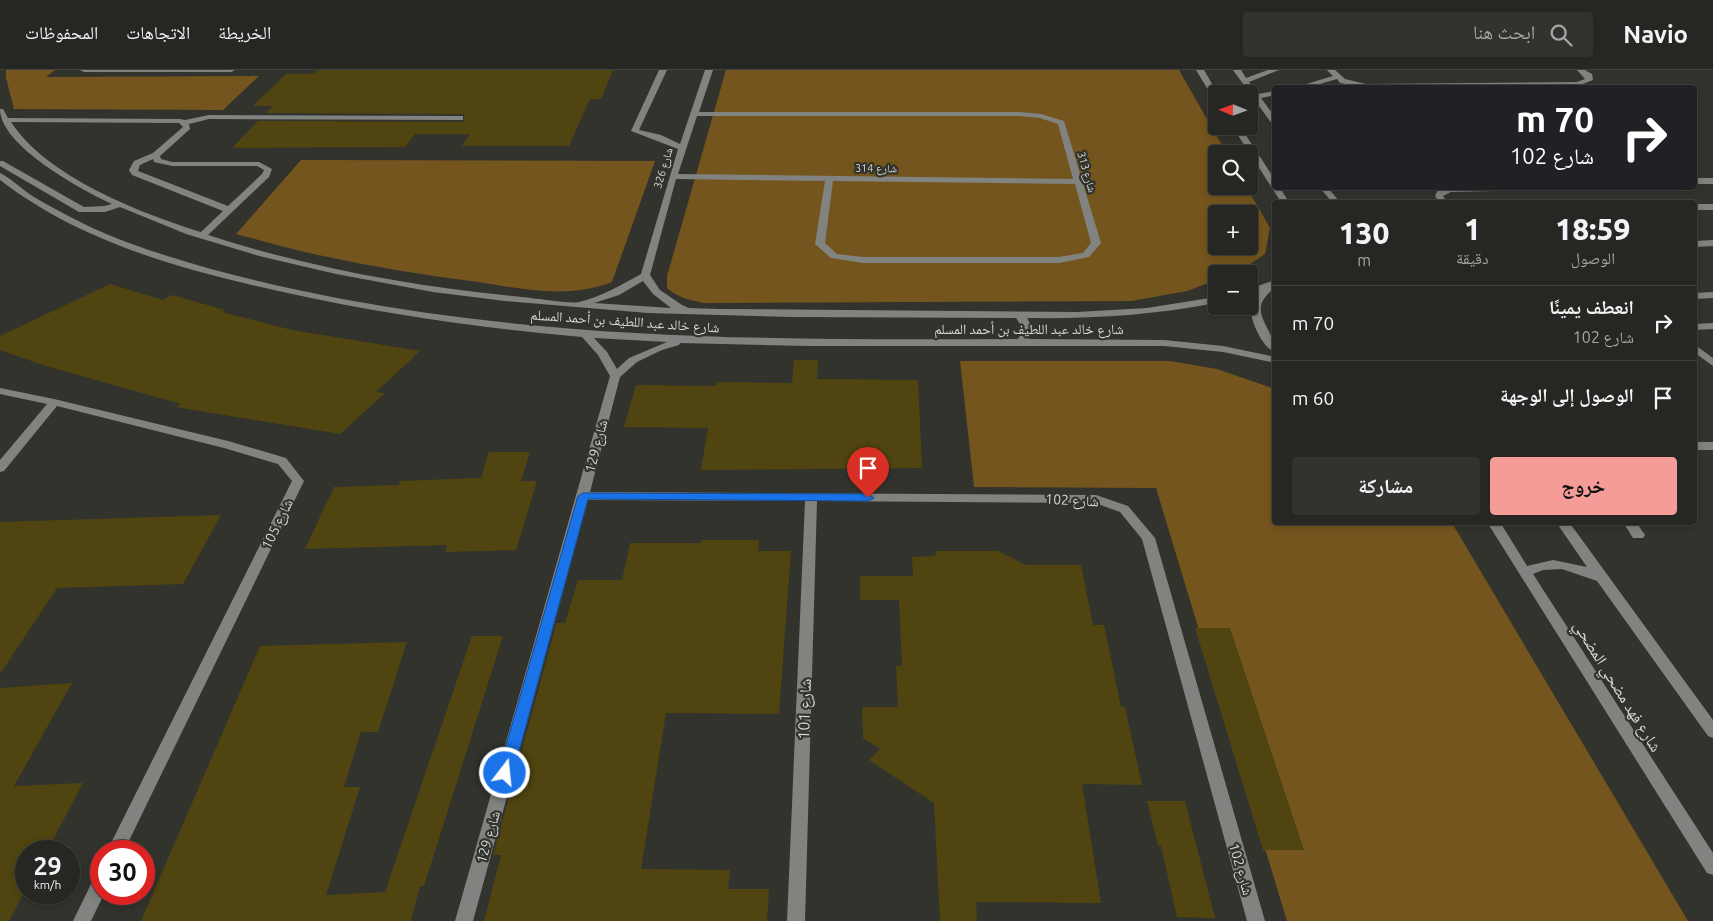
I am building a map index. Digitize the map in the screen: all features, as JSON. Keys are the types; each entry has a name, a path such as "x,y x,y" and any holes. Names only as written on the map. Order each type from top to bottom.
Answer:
{"street":[{"path":"84,70 231,70"},
{"path":"663,70 635,131 683,148"},
{"name":"شارع 326","path":"645,275 674,176 709,70"},
{"path":"1200,70 1209,85"},
{"path":"1237,70 1248,85"},
{"path":"1245,81 1259,74 1275,70"},
{"path":"1331,70 1338,77 1360,85"},
{"path":"1472,85 1578,84 1590,80 1589,76 1581,70"},
{"path":"1307,85 1338,77"},
{"path":"1258,97 1272,94"},
{"path":"1258,100 1272,118"},
{"name":"شارع خالد عبد اللطيف بن أحمد المسلم","path":"0,111 18,138 38,156 65,174 121,204 202,236 294,261 384,280 492,297 573,306 771,315 1113,313 1178,307 1208,301"},
{"name":"شارع 313","path":"694,114 1018,114 1041,116 1061,123 1096,242 1086,255 1059,260 863,260 834,256 820,244 829,179"},
{"path":"6,120 169,120 184,122 209,117 460,118"},
{"path":"184,122 187,127 186,129 156,155 137,163 132,170 135,173 229,210"},
{"path":"1242,135 1272,182"},
{"path":"156,155 156,160 165,163 259,164 268,169 266,175 202,236"},
{"path":"0,163 82,210 96,211 121,204"},
{"name":"شارع خالد عبد اللطيف بن أحمد المسلم","path":"0,176 34,202 83,227 146,252 224,276 317,297 387,310 484,324 585,334 688,340 1174,344 1223,349 1272,359"},
{"name":"شارع 314","path":"674,176 1078,182"},
{"path":"1697,181 1713,181"},
{"path":"1326,190 1334,200"},
{"path":"1697,207 1713,207"},
{"path":"1697,244 1713,243"},
{"path":"573,306 616,293 645,275 659,295 681,308 695,313"},
{"path":"1258,289 1272,285"},
{"path":"1272,285 1258,300 1255,315 1261,333 1272,346"},
{"path":"1697,296 1713,295"},
{"path":"1017,314 1027,323 1028,328 1028,334 1021,342"},
{"path":"1697,327 1713,326"},
{"path":"585,334 603,354 615,376 633,360 645,354 658,348 688,340"},
{"path":"1697,350 1713,363"},
{"name":"شارع 129","path":"464,921 615,376"},
{"name":"شارع 105","path":"0,391 54,402 228,445 282,461 298,481 121,840"},
{"path":"0,468 54,402"},
{"path":"1697,446 1713,446"},
{"name":"شارع 102","path":"583,496 1096,498 1124,509 1148,538 1256,921"},
{"name":"شارع 101","path":"796,921 811,497"},
{"name":"شارع فهد مضحي المضحي","path":"1495,525 1713,868"},
{"path":"1564,525 1713,732"},
{"path":"1631,525 1638,535"},
{"path":"1525,572 1533,567 1556,564 1586,571 1602,578"},
{"path":"82,921 90,905"}],"shaded area":[{"path":"6,70 55,70 46,77 259,76 223,110 14,109 6,78"},
{"path":"726,70 1179,70 1208,121 1208,135 1216,135 1222,145 1208,145 1208,195 1251,195 1257,205 1208,205 1208,255 1258,255 1258,207 1270,228 1265,254 1248,265 1208,265 1208,283 1187,291 1132,301 704,303 684,298 667,288 667,276"},
{"path":"301,160 655,161 612,282 577,290 542,291 346,261 236,234"},
{"path":"960,361 1170,361 1217,369 1272,388 1272,525 1453,525 1688,921 1287,921 1156,488 974,487"}],"building":[{"path":"318,70 613,70 601,99 590,99 569,146 462,146 470,134 415,134 405,147 232,148 258,121 463,122 465,120 463,114 266,113 273,106 253,106 286,74 314,74"},
{"path":"110,284 163,300 172,295 225,310 222,312 292,330 420,351 376,392 385,393 340,434 176,407 181,404 43,365 0,350 0,336"},
{"path":"794,360 818,360 817,379 918,380 922,468 701,470 708,428 624,427 636,385 716,386 717,382 792,383"},
{"path":"489,452 530,452 521,481 537,481 516,550 445,552 447,545 305,549 334,487 399,485 400,481 481,478"},
{"path":"221,515 183,584 57,588 0,674 0,522"},
{"path":"702,540 759,540 758,551 791,551 779,714 666,713 641,869 730,870 728,889 769,889 767,921 484,921 501,855 493,855 556,623 565,623 578,580 622,580 630,543 701,543"},
{"path":"935,551 998,551 1026,565 1081,565 1093,625 1104,625 1121,707 1125,707 1142,785 1082,784 1101,903 976,902 977,921 940,921 934,803 869,760 880,749 863,738 862,707 898,707 896,666 902,666 899,600 860,600 860,576 913,576 912,557 936,556"},
{"path":"1195,628 1230,628 1304,850 1263,850"},
{"path":"472,636 503,636 424,886 420,886 411,921 141,921 148,905 155,905 155,889 260,646 407,642 378,732 361,732 344,787 360,787 326,895 385,892"},
{"path":"72,683 14,786 83,783 53,840 15,840 15,905 18,905 9,921 0,921 0,688"},
{"path":"1147,801 1185,801 1215,918 1177,917 1161,846 1158,846"}],"route":[{"path":"505,773 583,496 868,498"}]}
